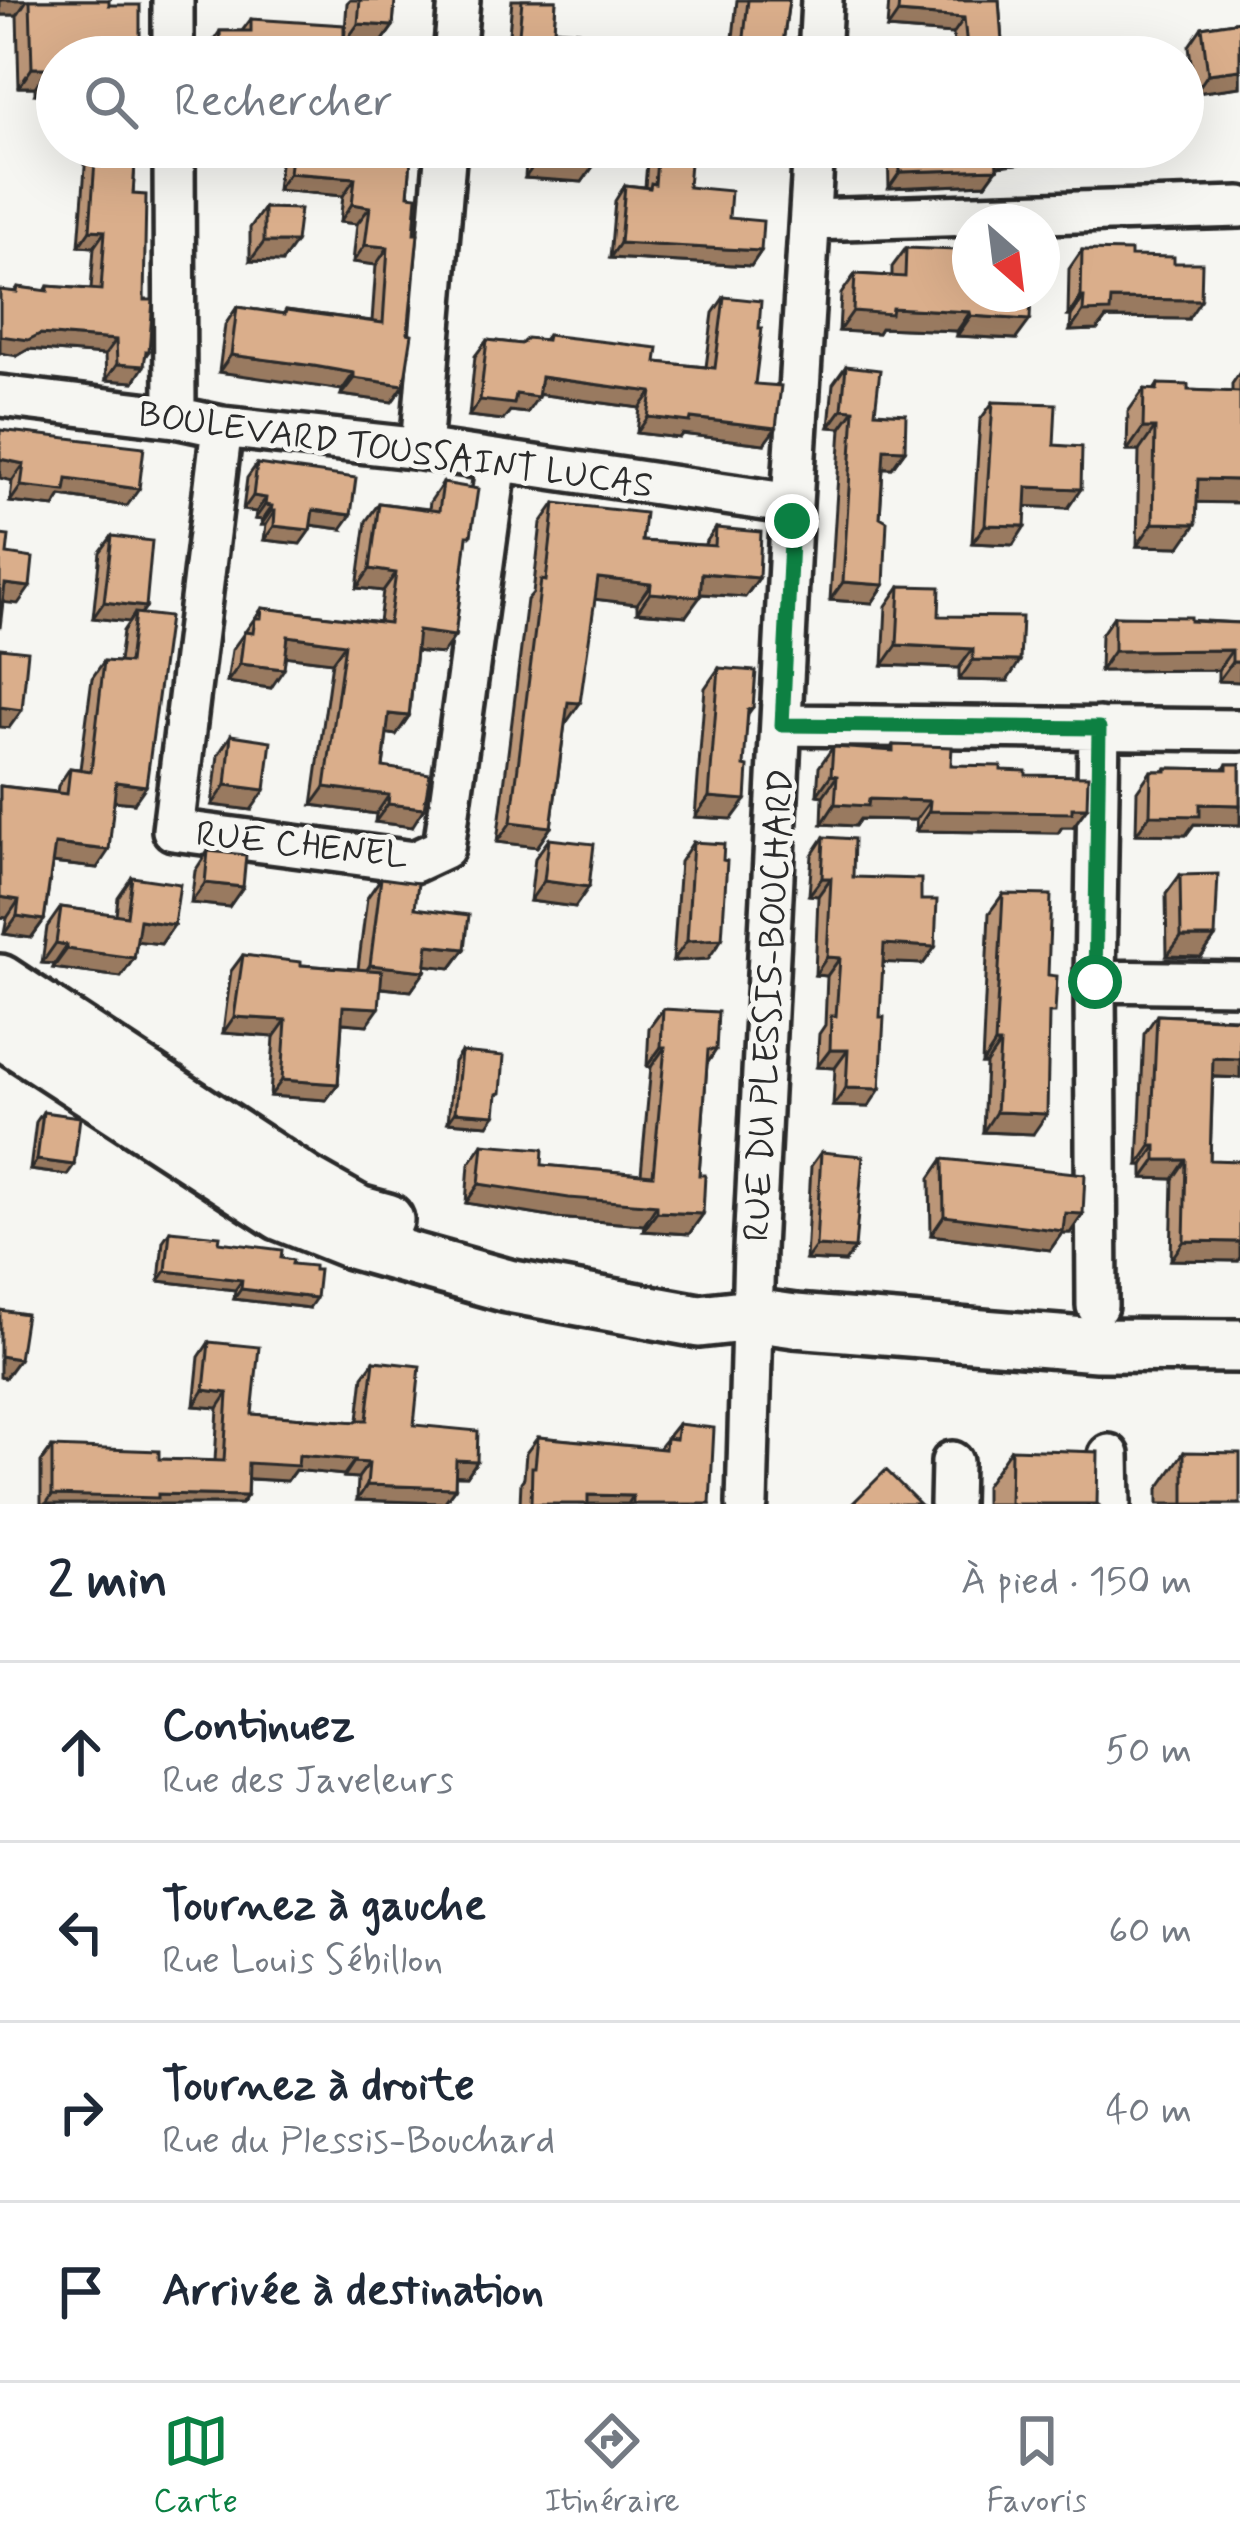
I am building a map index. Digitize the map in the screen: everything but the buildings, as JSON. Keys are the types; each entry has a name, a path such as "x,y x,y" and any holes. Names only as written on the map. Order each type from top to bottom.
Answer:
{"main road":[{"path":"0,981 358,1212 516,1256 703,1291 752,1315"},
{"path":"0,1031 281,1214 351,1242 508,1286 699,1321 752,1315 1097,1345 1240,1346"}],"street":[{"path":"173,0 173,36"},
{"path":"456,36 459,0"},
{"path":"820,36 822,0"},
{"path":"174,168 175,416"},
{"path":"421,449 444,168"},
{"name":"RUE DU PLESSIS-BOUCHARD","path":"748,1504 752,1315 813,168"},
{"path":"809,220 1240,207"},
{"name":"BOULEVARD TOUSSAINT LUCAS","path":"0,396 175,416 222,428 421,449 792,504"},
{"name":"RUE CHENEL","path":"222,428 173,830 414,862 444,848 497,461"},
{"path":"782,725 1240,730"},
{"path":"1097,1306 1099,728"},
{"path":"1095,982 1240,983"},
{"path":"1109,1455 1110,1504"},
{"path":"951,1504 952,1462"}],"route":[{"path":"792,521 782,725 1099,728 1095,982"}]}
